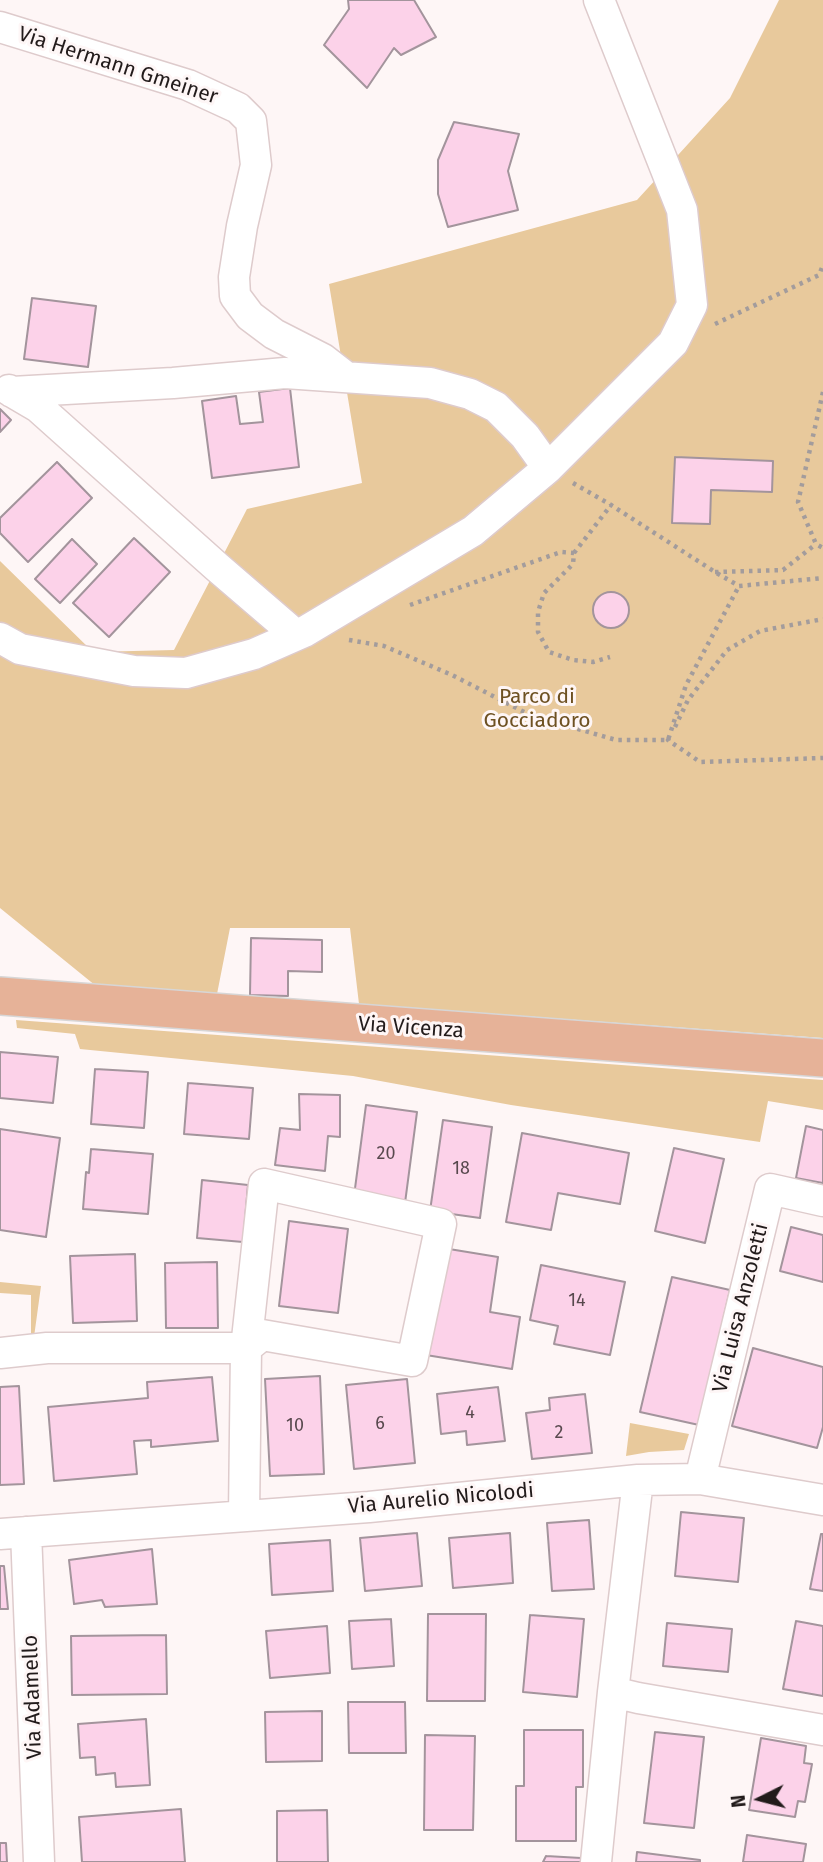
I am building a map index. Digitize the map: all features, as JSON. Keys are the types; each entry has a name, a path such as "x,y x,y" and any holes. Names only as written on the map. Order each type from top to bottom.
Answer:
{"main road":[{"name":"Via Vicenza","path":"0,996 823,1058"}],"street":[{"path":"0,638 20,649 134,671 186,673 254,654 300,633 473,531 548,468 673,343 692,305 682,210 598,0"},
{"name":"Via Hermann Gmeiner","path":"0,27 188,85 238,108 251,121 256,165 240,239 234,277 235,296 250,316 274,334 323,359 345,376"},
{"path":"6,388 173,383 285,373 430,383 470,394 496,407 526,436 548,468"},
{"path":"6,388 38,407 217,567 300,633"},
{"path":"0,1353 47,1348 246,1348 261,1335 412,1361 441,1224 264,1184 246,1348 244,1516"},
{"name":"Via Luisa Anzoletti","path":"700,1479 770,1189 823,1201"},
{"path":"596,1862 638,1480 700,1479 823,1500"},
{"name":"Via Aurelio Nicolodi","path":"13,1533 369,1507 638,1480"},
{"name":"Via Adamello","path":"13,1533 39,1862"},
{"path":"613,1692 823,1730"}],"path":[{"path":"673,343 819,275 823,265"},
{"path":"819,275 823,280"},
{"path":"823,392 798,502 816,544 823,548"},
{"path":"548,468 739,586 823,578"},
{"path":"610,657 593,662 573,660 549,652 538,632 538,612 544,593 573,564 574,552 611,505"},
{"path":"715,572 783,570 816,544"},
{"path":"402,608 561,552 574,552"},
{"path":"668,740 686,685 739,586"},
{"path":"668,740 688,700 727,650 760,631 823,619"},
{"path":"300,633 384,646 452,675 530,716 616,740 668,740 699,762 823,758"}],"green space":[{"name":"Parco di Gocciadoro","path":"779,0 823,0 823,1038 359,1004 350,928 230,928 217,994 96,986 0,908 0,561 93,652 174,650 247,509 362,483 329,284 637,200 730,98"},
{"path":"16,1020 823,1080 823,1110 768,1101 760,1142 511,1105 353,1076 80,1049 75,1034 17,1028"},
{"path":"0,1282 41,1286 34,1337 31,1337 31,1295 0,1293"},
{"path":"630,1423 689,1434 684,1450 626,1456"}],"building":[{"path":"348,0 414,0 436,37 401,55 394,48 367,88 324,45 349,9"},
{"path":"454,122 519,134 508,171 518,210 448,227 438,194 438,160"},
{"path":"32,298 96,306 88,367 24,359"},
{"path":"290,388 299,467 212,478 202,401 236,396 240,424 263,422 259,392"},
{"path":"0,409 11,420 0,432"},
{"path":"675,457 773,461 772,492 711,490 710,524 672,523"},
{"path":"57,462 92,498 28,562 0,533 0,518"},
{"path":"134,538 170,572 109,637 73,603"},
{"path":"72,539 97,564 60,603 35,579"},
{"path":"611,592 624,597 629,610 624,623 611,628 598,623 593,610 598,597"},
{"path":"251,938 322,940 322,972 288,971 288,996 250,995"},
{"path":"0,1052 58,1057 53,1103 0,1098"},
{"path":"95,1069 148,1072 144,1128 91,1124"},
{"path":"188,1083 253,1088 249,1139 184,1134"},
{"path":"299,1094 340,1095 340,1137 328,1136 325,1171 275,1165 280,1128 300,1130"},
{"path":"366,1105 417,1112 405,1203 354,1196"},
{"path":"443,1120 492,1127 480,1218 430,1211"},
{"path":"806,1126 823,1130 823,1183 796,1178"},
{"path":"0,1129 60,1138 46,1237 0,1230"},
{"path":"522,1133 629,1153 620,1204 558,1193 551,1230 506,1222"},
{"path":"674,1148 724,1159 705,1243 655,1231"},
{"path":"91,1149 153,1154 148,1214 83,1209"},
{"path":"202,1180 248,1185 243,1242 197,1238"},
{"path":"289,1221 348,1229 338,1313 279,1306"},
{"path":"791,1227 823,1235 823,1282 780,1271"},
{"path":"443,1248 498,1257 490,1312 520,1317 512,1369 426,1355"},
{"path":"135,1254 137,1321 73,1323 70,1256"},
{"path":"217,1262 218,1328 166,1328 165,1263"},
{"path":"541,1265 625,1282 610,1355 554,1344 558,1326 530,1320"},
{"path":"672,1277 730,1290 699,1425 640,1412"},
{"path":"753,1348 823,1367 823,1427 817,1448 732,1426"},
{"path":"320,1376 324,1474 270,1476 265,1379"},
{"path":"212,1377 218,1441 151,1447 151,1440 134,1441 137,1474 54,1481 48,1407 148,1398 147,1382"},
{"path":"407,1379 415,1463 354,1469 346,1385"},
{"path":"19,1386 24,1484 0,1485 0,1387"},
{"path":"498,1387 505,1441 467,1445 466,1431 441,1434 437,1394"},
{"path":"585,1394 592,1453 532,1459 526,1413 550,1410 549,1398"},
{"path":"681,1512 744,1518 738,1582 675,1576"},
{"path":"589,1520 594,1589 552,1591 547,1523"},
{"path":"417,1533 422,1586 365,1591 360,1538"},
{"path":"510,1533 513,1583 453,1588 449,1538"},
{"path":"823,1534 823,1591 810,1589"},
{"path":"330,1540 333,1591 272,1595 269,1544"},
{"path":"152,1549 157,1604 105,1607 102,1600 74,1604 69,1560"},
{"path":"0,1566 4,1566 8,1609 0,1609"},
{"path":"428,1614 486,1614 485,1701 427,1701"},
{"path":"530,1615 584,1619 577,1697 523,1692"},
{"path":"391,1619 394,1666 352,1669 349,1621"},
{"path":"796,1621 823,1626 823,1696 783,1689"},
{"path":"667,1623 732,1629 728,1672 663,1666"},
{"path":"327,1626 330,1673 270,1678 266,1631"},
{"path":"166,1635 167,1694 72,1695 71,1636"},
{"path":"348,1702 405,1702 406,1753 349,1753"},
{"path":"322,1711 322,1761 266,1762 265,1712"},
{"path":"146,1719 150,1785 116,1787 115,1773 96,1775 95,1757 80,1758 78,1724"},
{"path":"524,1730 583,1730 583,1787 576,1787 576,1841 516,1841 516,1786 524,1786"},
{"path":"655,1732 704,1737 694,1828 644,1823"},
{"path":"425,1735 475,1736 473,1830 424,1830"},
{"path":"761,1738 806,1746 804,1763 812,1764 805,1802 798,1801 795,1817 749,1810"},
{"path":"181,1809 185,1862 82,1862 79,1817"},
{"path":"327,1810 328,1862 277,1862 277,1811"},
{"path":"747,1835 806,1844 803,1862 743,1862"},
{"path":"0,1843 6,1843 7,1862 0,1862"},
{"path":"637,1852 700,1860 700,1862 636,1862"},
{"path":"546,1856 581,1858 581,1862 543,1862"}]}
